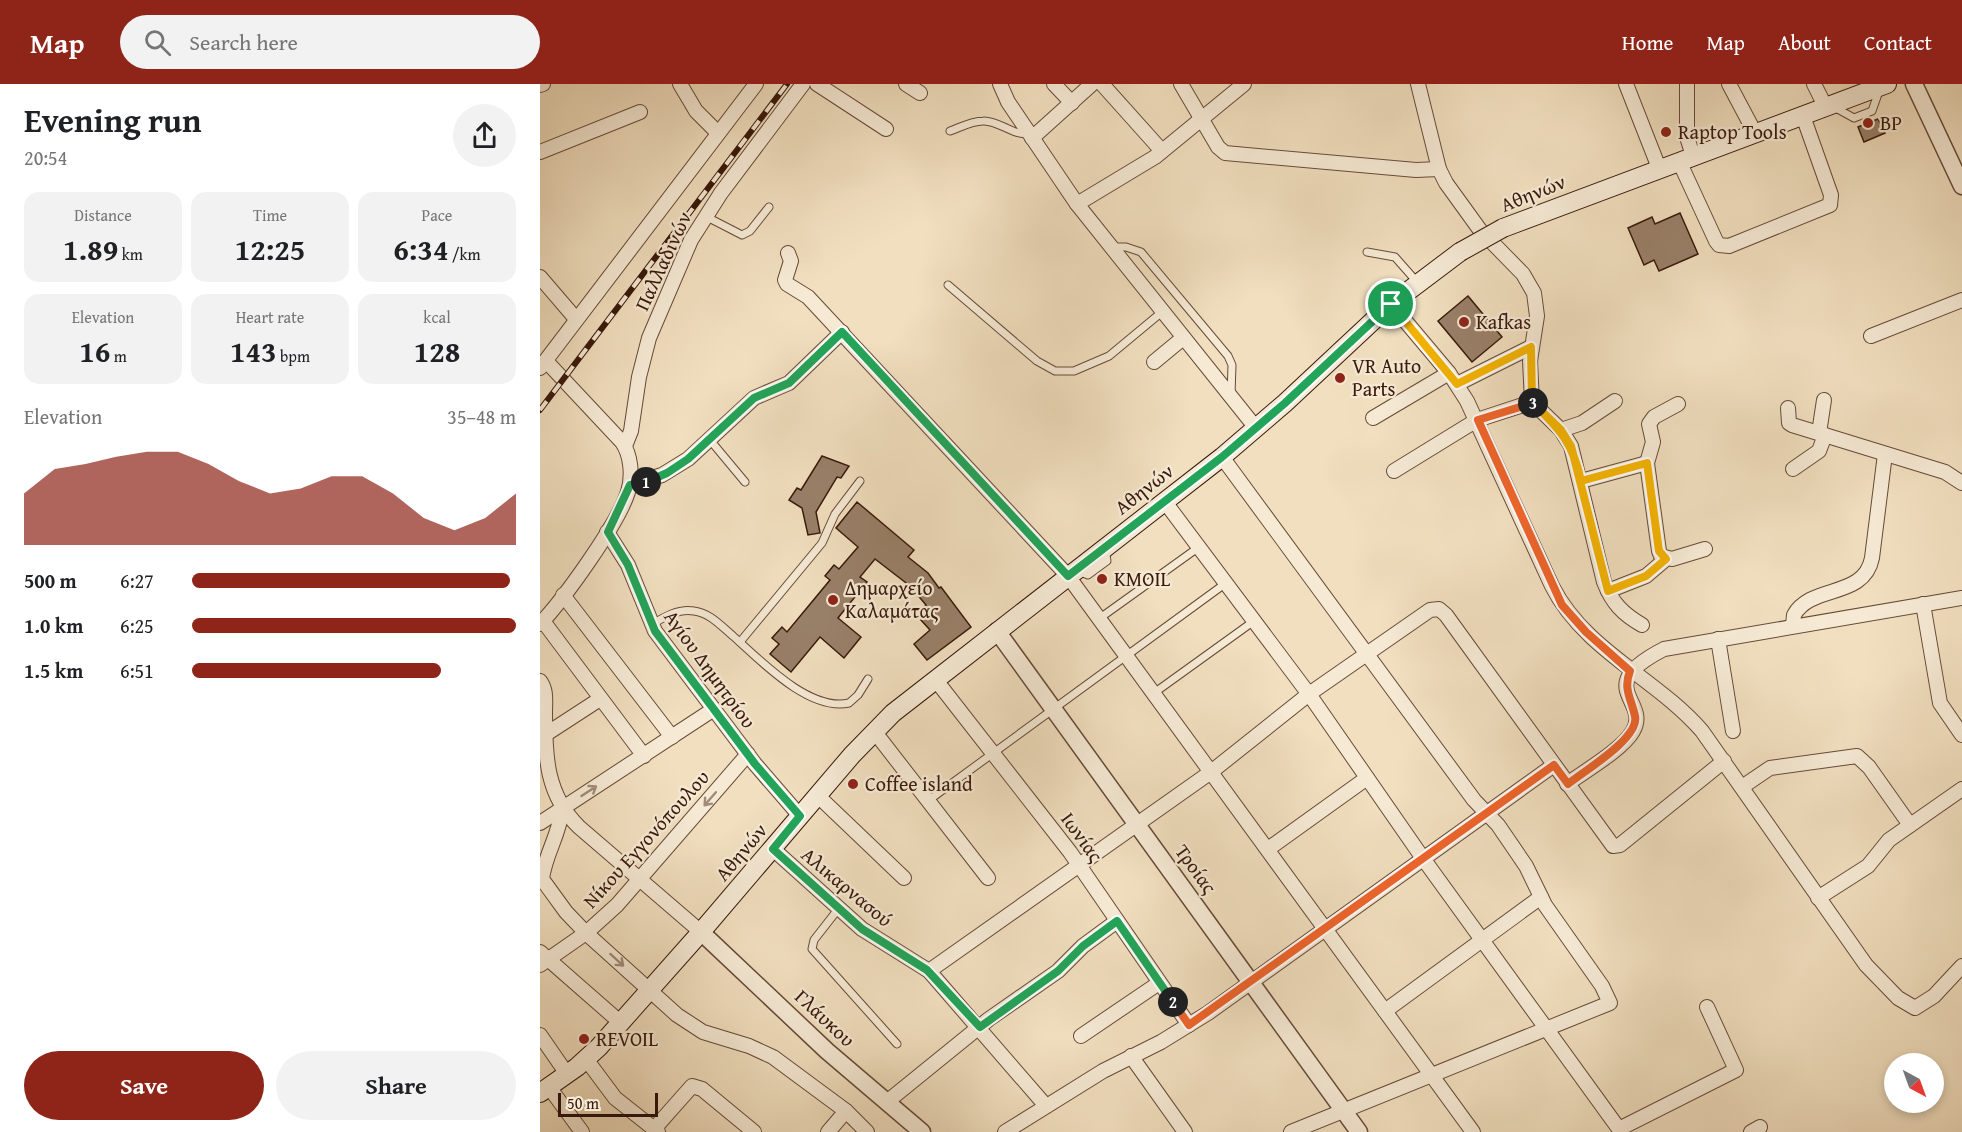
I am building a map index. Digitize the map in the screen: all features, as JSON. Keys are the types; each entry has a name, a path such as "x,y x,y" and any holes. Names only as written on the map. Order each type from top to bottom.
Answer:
{"main road":[{"name":"Αθηνών","path":"544,1090 586,1059 621,1023 874,731 935,679 1222,457 1417,282 1460,252 1503,228 1884,85"}],"street":[{"path":"680,84 696,111 717,132"},
{"path":"644,756 541,623 608,532 630,485 629,462 625,446 543,364 717,132 756,84"},
{"name":"Παλλαδινών","path":"625,446 631,431 639,377 649,338 691,240 705,216 803,84"},
{"path":"818,84 886,129"},
{"path":"906,84 920,93"},
{"path":"1000,84 1008,102 1077,204 1256,428"},
{"path":"1054,84 1071,103"},
{"path":"1030,135 1092,84"},
{"path":"1102,84 1162,151"},
{"path":"1181,84 1218,147 1228,154 1416,170 1439,169"},
{"path":"1077,204 1162,151 1244,84"},
{"path":"1418,84 1439,169 1446,183 1476,225 1529,282 1537,311 1531,347 1532,402 1561,430 1571,446 1608,591 1618,608 1642,625"},
{"path":"1626,84 1659,168"},
{"path":"1687,84 1686,158 1719,245 1729,246 1830,205 1832,195 1803,116"},
{"path":"1730,84 1755,134"},
{"path":"1814,84 1829,106"},
{"path":"1914,84 1962,186"},
{"path":"540,152 640,112"},
{"path":"788,253 791,261 785,280 787,284 808,297 1072,573 1127,656 1473,1132"},
{"path":"540,276 576,319"},
{"path":"1871,336 1962,300"},
{"path":"1391,304 1453,378 1478,420 1562,605 1586,632 1630,671 1691,718 1724,761 1860,959 1907,1005 1915,1008 1924,1005 1962,966"},
{"path":"630,485 667,473 710,440 754,398 789,383 842,332"},
{"path":"1154,362 1183,338"},
{"path":"1373,418 1453,378 1531,347"},
{"path":"1793,469 1819,451 1824,400"},
{"path":"1561,430 1582,423 1615,401"},
{"path":"1394,471 1478,420 1532,402"},
{"path":"1666,559 1659,551 1647,463 1653,447 1651,420 1678,404"},
{"path":"1788,408 1790,424 1945,472 1962,483"},
{"path":"1793,625 1794,615 1804,604 1848,587 1867,573 1872,558 1884,454"},
{"path":"1222,457 1367,651 1474,800 1526,866 1541,897 1602,986 1610,1003 1291,1132"},
{"path":"1581,481 1647,463"},
{"path":"1165,502 1309,694 1422,857 1620,1130 1736,1070 1707,1007"},
{"name":"Αγίου Δημητρίου","path":"608,532 628,565 651,625 748,754 800,816"},
{"path":"1608,591 1646,576 1666,559 1705,549"},
{"path":"563,594 672,737"},
{"path":"1568,784 1626,740 1634,730 1636,718 1626,682 1630,671 1664,649 1793,625 1962,598"},
{"path":"1923,604 1940,703 1962,735"},
{"path":"929,971 1211,772 1367,651 1430,610 1439,609 1446,615 1613,846 1620,845 1724,761"},
{"name":"Τροίας","path":"997,631 1359,1132"},
{"path":"1718,639 1733,731"},
{"name":"Ιωνίας","path":"935,679 1079,866 1189,1025"},
{"path":"540,681 545,696 543,736 551,784 562,809 639,880 701,932"},
{"path":"543,736 600,699"},
{"path":"540,823 714,709"},
{"path":"874,731 988,878"},
{"name":"Νίκου Εγγονόπουλου","path":"543,959 586,933 639,880 748,754"},
{"path":"1742,787 1770,768 1857,756 1869,767 1910,825"},
{"path":"1005,1132 1131,1056 1189,1025 1554,765"},
{"path":"1268,849 1366,778"},
{"path":"1818,898 1868,866 1889,840 1962,789"},
{"path":"818,795 904,878"},
{"path":"562,809 561,825 544,867 542,879 566,912 650,991 692,1026 710,1035 767,1054 846,1111 867,1132"},
{"name":"Αλικαρνασού","path":"773,849 870,935 929,971 980,1027 1046,1106"},
{"path":"1385,1011 1541,897"},
{"path":"888,1101 980,1027 1058,971 1083,946 1117,921"},
{"name":"Γλάυκου","path":"701,932 828,1051 922,1132"},
{"path":"543,959 621,1023"},
{"path":"1081,1036 1159,983"},
{"path":"540,1035 567,1074"},
{"path":"1131,1056 1185,1132"},
{"path":"586,1059 612,1096 656,1131 692,1086 702,1089 754,1132"},
{"path":"544,1090 582,1132"},
{"path":"828,1132 846,1111"}],"lane":[{"path":"950,130 984,120 1003,124 1019,134 1030,135"},
{"path":"705,216 742,235 750,231 769,207"},
{"path":"1111,247 1126,247 1141,252 1228,356 1232,365 1231,397"},
{"path":"1367,252 1395,257 1417,282"},
{"path":"948,285 1037,361 1054,371 1074,371 1109,356 1162,312"},
{"path":"710,440 745,482"},
{"path":"740,642 822,543 835,514 860,481"},
{"path":"1100,618 1199,547"},
{"path":"929,800 1226,583"},
{"path":"651,625 675,613 693,611 713,619 792,685 821,702 849,703 858,695 868,679"},
{"path":"1154,693 1254,621"},
{"path":"839,908 814,940 812,949 897,1044"}],"building":[{"path":"1878,119 1885,133 1864,142 1858,127"},
{"path":"1680,213 1698,254 1659,271 1654,260 1644,265 1628,228 1652,217 1655,224"},
{"path":"1468,296 1502,337 1472,362 1438,321"},
{"path":"822,456 849,466 841,478 837,477 816,512 820,533 808,535 802,508 789,500 797,488 801,490"},
{"name":"Δημαρχείο Καλαμάτας","path":"857,502 914,550 908,557 928,573 939,588 941,587 971,627 927,660 914,644 930,630 921,620 928,614 923,608 926,605 910,586 875,559 860,577 867,582 838,618 861,637 844,658 820,637 791,672 770,654 779,644 772,638 782,627 787,632 830,580 825,576 834,565 839,569 858,547 836,528"}],"railway":[{"path":"540,410 787,84"}],"place":[{"name":"BP","path":"1868,123"},
{"name":"Raptop Tools","path":"1666,132"},
{"name":"Kafkas","path":"1464,322"},
{"name":"VR Auto Parts","path":"1340,378"},
{"name":"KMOIL","path":"1102,579"},
{"name":"Δημαρχείο Καλαμάτας","path":"833,600"},
{"name":"Coffee island","path":"853,784"},
{"name":"REVOIL","path":"584,1039"}],"route":[{"path":"1391,304 1285,403 1222,457 1068,576 842,332 789,383 754,398 684,462 667,473 630,485 608,532 628,565 651,625 658,636 755,764 800,816 773,849 862,929 920,964 932,974 980,1027 1058,971 1083,946 1117,921 1189,1025 1554,765 1568,784 1626,740 1634,730 1636,718 1626,682 1630,671 1586,632 1562,605 1520,518 1478,420 1532,402 1561,430 1571,446 1581,481 1647,463 1659,551 1666,559 1646,576 1608,591 1604,582 1597,549 1587,507 1577,462 1571,446 1561,430 1532,402 1531,347 1457,384 1391,304"}]}
